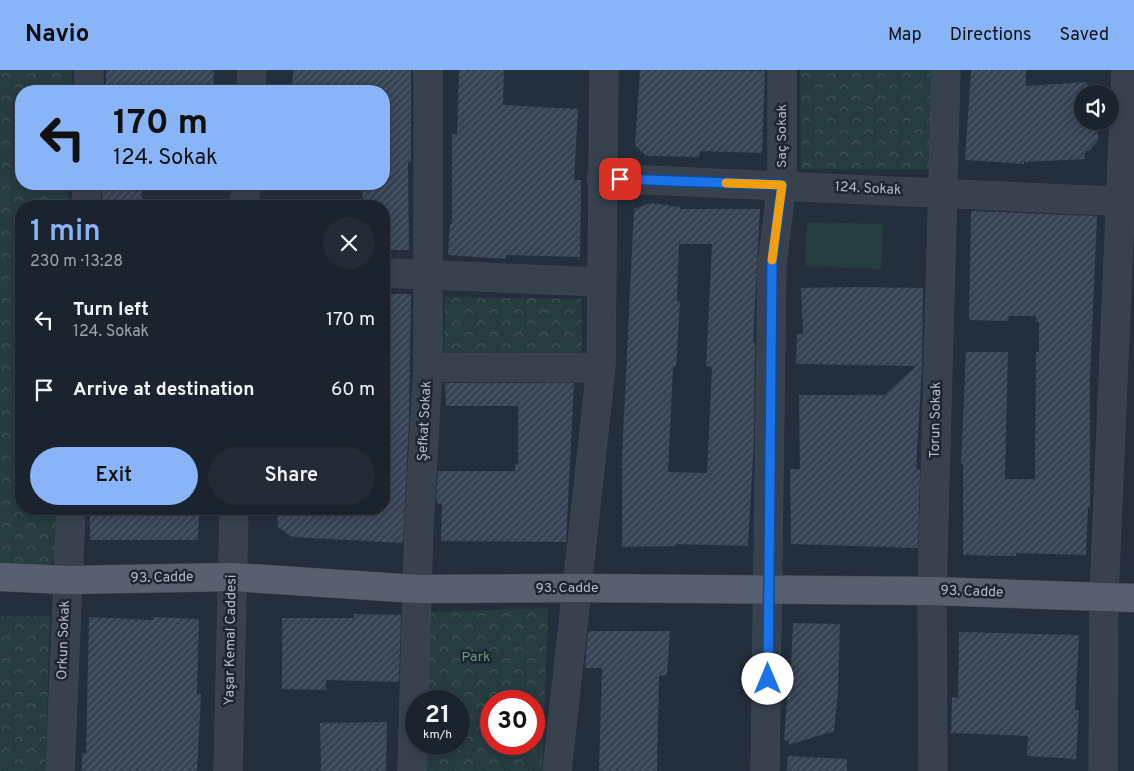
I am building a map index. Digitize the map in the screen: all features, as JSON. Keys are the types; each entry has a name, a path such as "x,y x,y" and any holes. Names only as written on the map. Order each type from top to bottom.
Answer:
{"main road":[{"name":"93. Cadde","path":"0,577 67,580 233,577 417,589 576,588 932,591 1134,598"}],"street":[{"path":"89,85 90,70"},
{"path":"251,85 252,70"},
{"name":"Şefkat Sokak","path":"412,771 417,589 428,367 428,70"},
{"path":"556,771 601,368 601,178 604,70"},
{"name":"Saç Sokak","path":"765,771 769,590 772,263 782,185 782,70"},
{"name":"Torun Sokak","path":"933,771 932,591 946,70"},
{"path":"1103,771 1104,597 1124,399 1128,202 1126,70"},
{"name":"124. Sokak","path":"601,178 1128,202"},
{"path":"390,273 601,282"},
{"path":"428,367 601,368"},
{"name":"Orkun Sokak","path":"60,771 71,515"},
{"name":"Yaşar Kemal Caddesi","path":"228,771 234,515"}],"green space":[{"path":"0,70 72,70 71,85 15,85 15,190 68,190 67,200 15,200 15,515 60,515 59,557 46,566 0,565"},
{"path":"800,70 931,70 931,170 801,169"},
{"path":"807,222 883,224 881,269 805,266"},
{"path":"445,297 582,299 582,354 444,352"},
{"name":"Park","path":"548,608 545,690 480,690 480,755 543,755 542,771 425,771 426,755 470,755 470,690 428,690 431,612"},
{"path":"0,616 50,616 45,771 0,771"}],"building":[{"path":"106,70 214,70 213,85 106,85"},
{"path":"293,70 411,70 411,162 408,162 409,250 390,250 390,200 363,200 362,190 390,190 390,85 292,85"},
{"path":"459,70 504,70 503,105 578,109 574,180 581,180 580,257 506,255 506,259 448,255 450,224 452,224 452,134 457,134"},
{"path":"640,70 765,71 762,153 700,151 699,157 646,156 635,145"},
{"path":"971,70 1026,70 1026,86 1087,82 1088,85 1074,85 1074,130 1097,130 1099,139 1090,150 1085,152 1084,159 1024,162 1024,164 965,160"},
{"path":"102,190 142,190 142,200 102,200"},
{"path":"650,203 680,207 680,209 760,209 753,342 755,343 754,440 748,546 676,544 676,546 622,547 622,456 634,209","holes":["679,244 712,244 706,366 712,367 707,473 668,472 673,367 676,367 680,301 677,301"]},
{"path":"971,211 1097,216 1090,376 1090,507 1088,507 1086,555 1016,553 1016,556 963,555 963,464 961,464 966,352 1008,352 1005,479 1035,479 1036,352 1039,352 1039,322 1036,322 1036,316 1009,316 1008,321 969,320"},
{"path":"801,288 923,288 922,366 916,469 920,470 918,548 791,544 790,469 800,469 799,395 885,395 916,366 796,364 797,334 803,334"},
{"path":"390,294 411,294 409,422 403,543 292,537 278,527 277,515 390,515"},
{"path":"445,383 574,383 566,542 441,541 442,504 438,504 436,498 438,471 515,471 515,464 518,464 518,406 446,406"},
{"path":"90,515 199,515 198,540 90,540"},
{"path":"354,614 401,615 399,682 326,680 326,690 282,689 282,618 354,618"},
{"path":"89,617 153,620 153,617 199,619 197,694 201,694 197,771 82,771 82,753 86,753"},
{"path":"793,623 840,624 838,692 834,731 789,745 789,741 784,740 788,688 790,688"},
{"path":"588,631 670,631 667,675 659,676 657,771 599,771 602,668 585,668"},
{"path":"959,632 1079,635 1075,710 1079,710 1076,759 1027,756 1028,736 951,733 952,697 958,698"},
{"path":"387,722 386,771 321,771 320,723"},
{"path":"788,756 847,759 847,771 787,771"}],"slow traffic":[{"path":"726,183 782,185 772,260"}],"route":[{"path":"620,179 782,185 772,263 768,679"}]}
